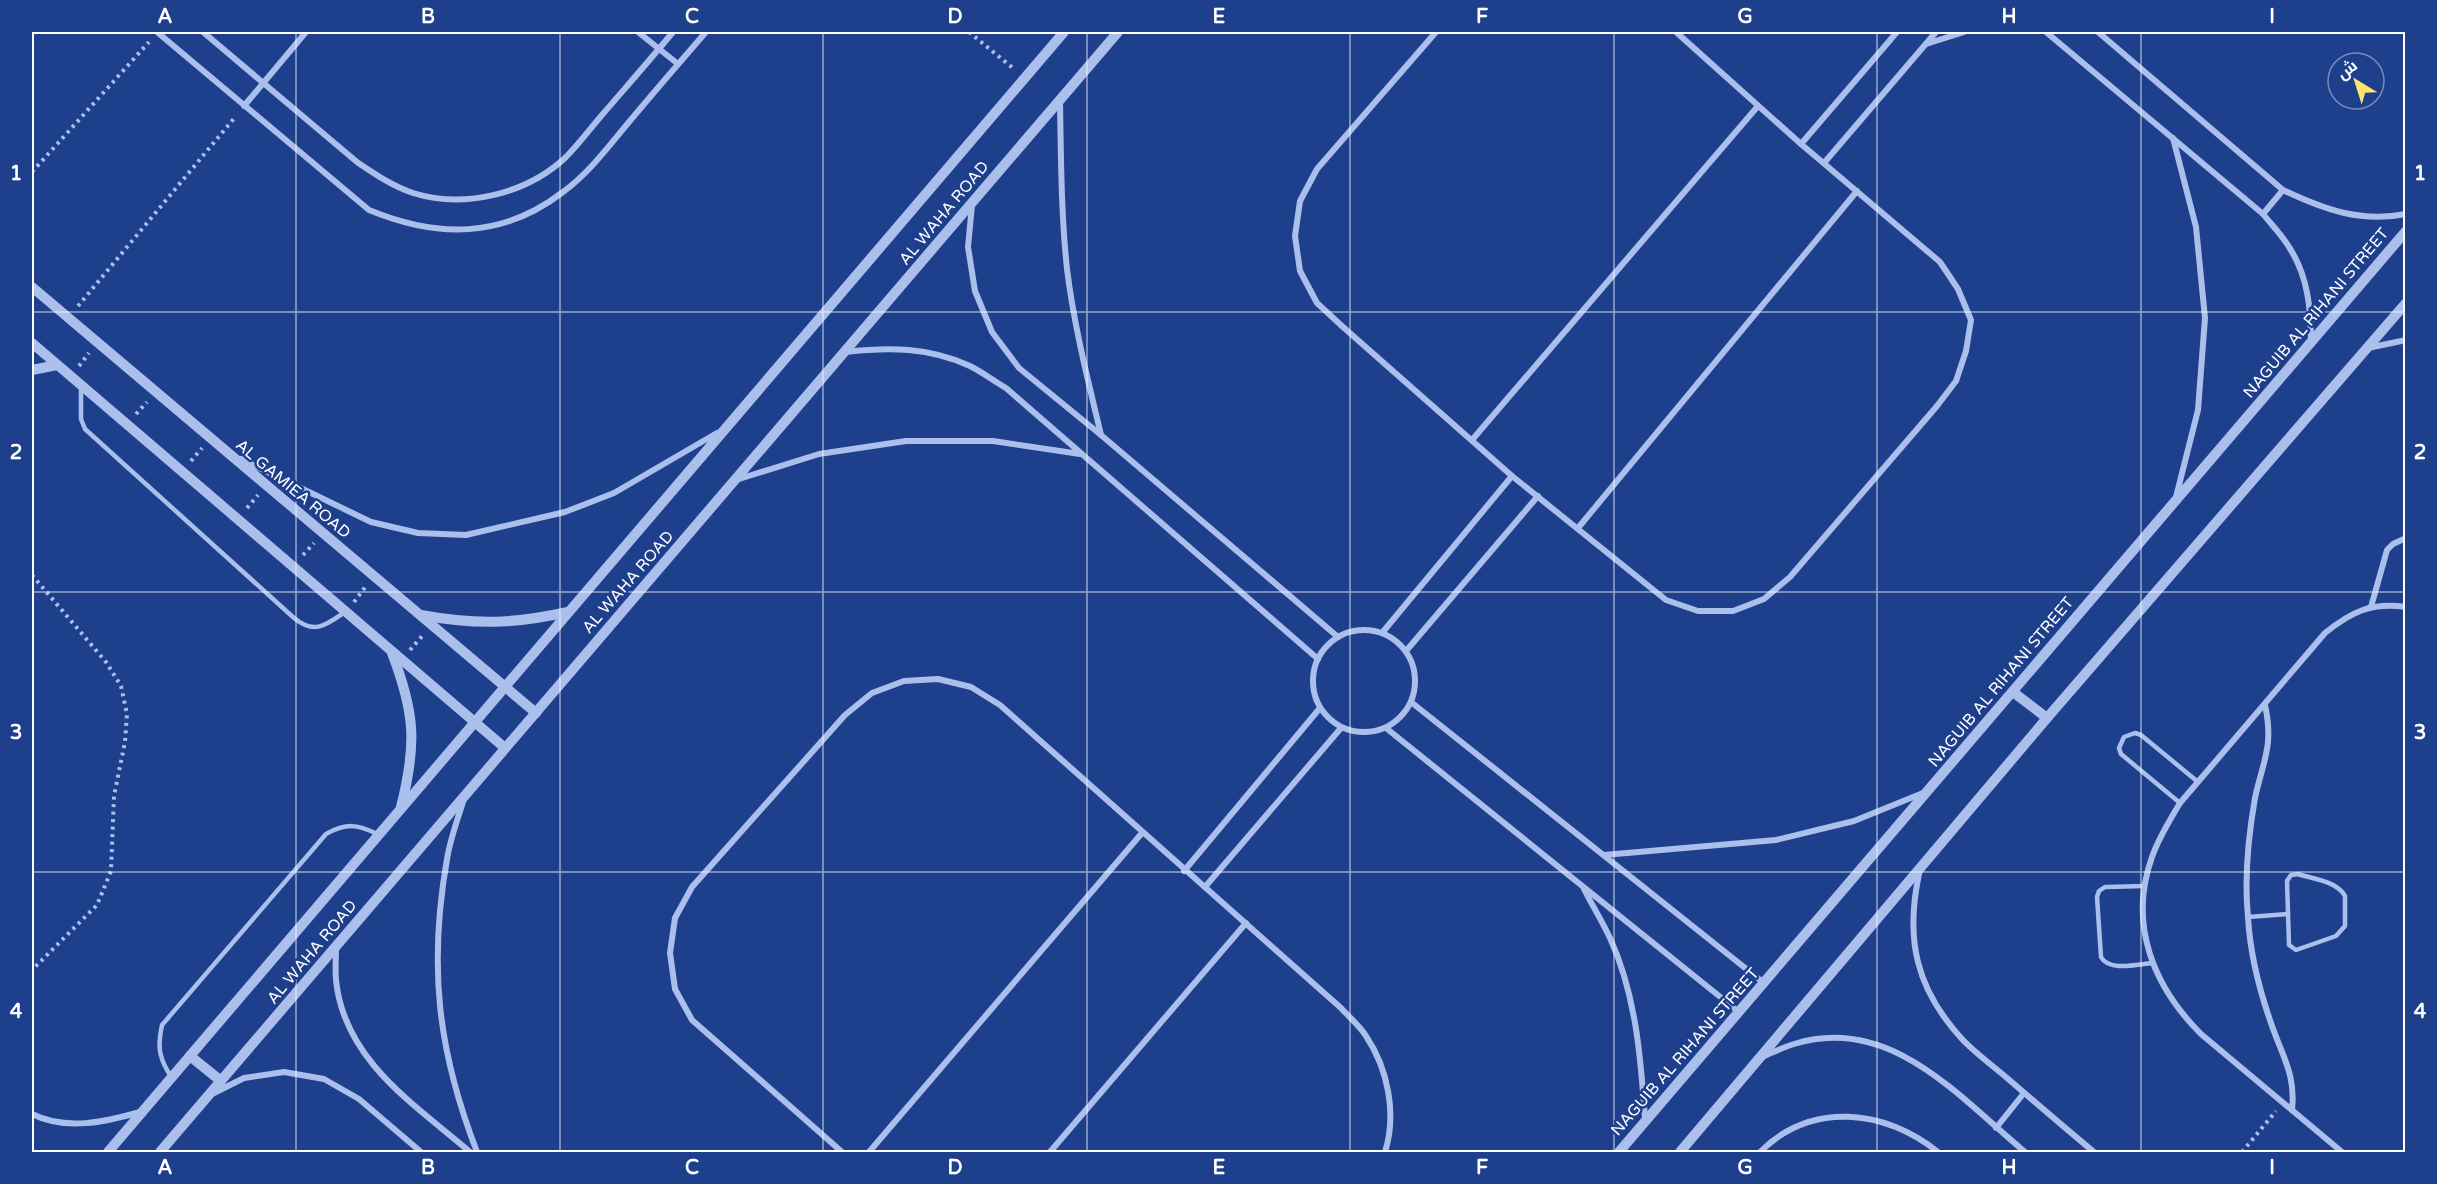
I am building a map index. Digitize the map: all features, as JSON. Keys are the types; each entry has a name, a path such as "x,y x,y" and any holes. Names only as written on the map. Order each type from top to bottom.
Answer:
{"street":[{"path":"157,32 369,210 400,223 434,230 468,230 502,223 523,215 563,193 588,170 705,32"},
{"path":"203,32 357,162 383,181 414,193 435,197 478,198 510,191 540,177 566,157 673,32"},
{"path":"244,106 306,32"},
{"path":"638,32 678,64"},
{"name":"AL WAHA ROAD","path":"108,1152 1064,32"},
{"name":"AL WAHA ROAD","path":"160,1152 1118,32"},
{"path":"1436,32 1317,169 1300,201 1295,236 1300,271 1317,303 1512,476 1666,600 1698,611 1732,611 1764,599 1790,577 1937,406 1956,381 1966,351 1971,320 1958,289 1940,262 1801,144 1676,32"},
{"path":"1801,144 1897,32"},
{"path":"1824,163 1936,32"},
{"path":"1925,45 1964,32"},
{"path":"2046,32 2263,214 2290,247 2304,278 2311,310 2311,343"},
{"path":"2098,32 2283,190 2319,207 2352,216 2388,218 2406,214"},
{"path":"1060,99 1061,185 1067,269 1081,353 1101,435"},
{"path":"1472,440 1758,105"},
{"path":"2173,138 2196,227 2205,318 2198,410 2176,499"},
{"path":"2263,214 2283,190"},
{"path":"1578,528 1857,191"},
{"path":"972,203 968,248 975,291 992,332 1019,368 1338,637"},
{"name":"NAGUIB AL RIHANI STREET","path":"1619,1152 2406,231"},
{"name":"AL GAMIEA ROAD","path":"32,287 536,713"},
{"path":"1680,1152 2047,718 2406,303"},
{"path":"2365,350 2406,340"},
{"path":"32,343 506,748"},
{"path":"845,352 887,348 929,352 969,366 1006,388 1318,659"},
{"path":"32,370 57,365"},
{"path":"226,451 371,522 418,533 466,534 565,512 604,496 661,467 726,429"},
{"path":"735,480 819,454 906,441 993,441 1080,454"},
{"path":"1382,633 1512,476"},
{"path":"1406,651 1538,496"},
{"path":"2371,607 2387,550 2393,544 2406,538"},
{"path":"2342,1152 2201,1034 2181,1014 2164,989 2152,963 2143,912 2145,886 2152,858 2163,831 2180,803 2325,633 2346,616 2371,607 2392,605 2406,607"},
{"path":"419,615 457,622 494,624 532,620 569,612"},
{"path":"1367,630 1382,633 1396,640 1406,651 1416,675 1412,702 1405,712 1386,728 1363,733 1341,728 1320,708 1313,692 1313,675 1318,659 1326,647 1338,637 1352,631 1367,630"},
{"path":"390,650 405,688 412,729 410,770 400,810"},
{"path":"842,1152 692,1020 675,989 670,953 675,918 692,887 845,715 872,693 904,681 938,679 971,687 1000,705 1184,871 1341,1008 1366,1035 1383,1068 1391,1104 1389,1141 1385,1152"},
{"path":"2013,692 2047,718"},
{"path":"1412,702 1764,983"},
{"path":"2265,705 2269,722 2269,741 2249,835 2246,876 2248,917 2260,990 2271,1026 2292,1076 2294,1093 2292,1110"},
{"path":"1184,871 1320,708"},
{"path":"1204,887 1341,728"},
{"path":"1386,728 1739,1012"},
{"path":"1604,855 1776,840 1854,821 1929,790"},
{"path":"464,797 447,857 438,919 437,981 444,1043 459,1104 477,1152"},
{"path":"869,1152 1143,833"},
{"path":"1920,868 1912,904 1913,942 1922,978 1939,1011 1963,1040 2094,1152"},
{"path":"1582,885 1611,940 1630,999 1641,1060 1645,1122"},
{"path":"1050,1152 1246,923"},
{"path":"336,947 336,981 344,1014 358,1046 378,1073 470,1152"},
{"path":"1761,1058 1794,1043 1830,1038 1866,1041 1901,1052 1931,1072 2025,1152"},
{"path":"190,1056 221,1081"},
{"path":"208,1096 244,1078 284,1072 324,1079 359,1099 421,1152"},
{"path":"1996,1128 2024,1093"},
{"path":"32,1114 44,1120 80,1125 116,1119 144,1111"},
{"path":"1760,1152 1786,1132 1808,1123 1831,1117 1855,1116 1878,1119 1901,1127 1938,1152"}],"lane":[{"path":"81,385 81,419 85,429 294,618 303,625 314,628 326,625 346,612"},
{"path":"2180,803 2121,754 2119,748 2124,737 2129,734 2140,735 2198,782"},
{"path":"172,1078 161,1062 158,1044 162,1025 326,834 339,827 360,826 380,835"},
{"path":"2294,874 2335,885 2345,896 2343,930 2336,936 2296,950 2289,945 2288,914 2287,881 2294,874"},
{"path":"2145,886 2105,887 2099,891 2097,897 2101,957 2105,963 2112,966 2152,963"},
{"path":"2248,917 2288,914"}],"path":[{"path":"32,172 157,32"},
{"path":"969,32 1024,78"},
{"path":"68,318 244,106"},
{"path":"70,376 97,343"},
{"path":"127,423 156,392"},
{"path":"182,471 211,438"},
{"path":"238,518 267,486"},
{"path":"294,566 322,533"},
{"path":"32,575 106,662 121,686 127,714 125,742 114,796 111,871 97,905 32,970"},
{"path":"346,612 374,576"},
{"path":"401,659 432,625"},
{"path":"2242,1152 2283,1103"}]}
